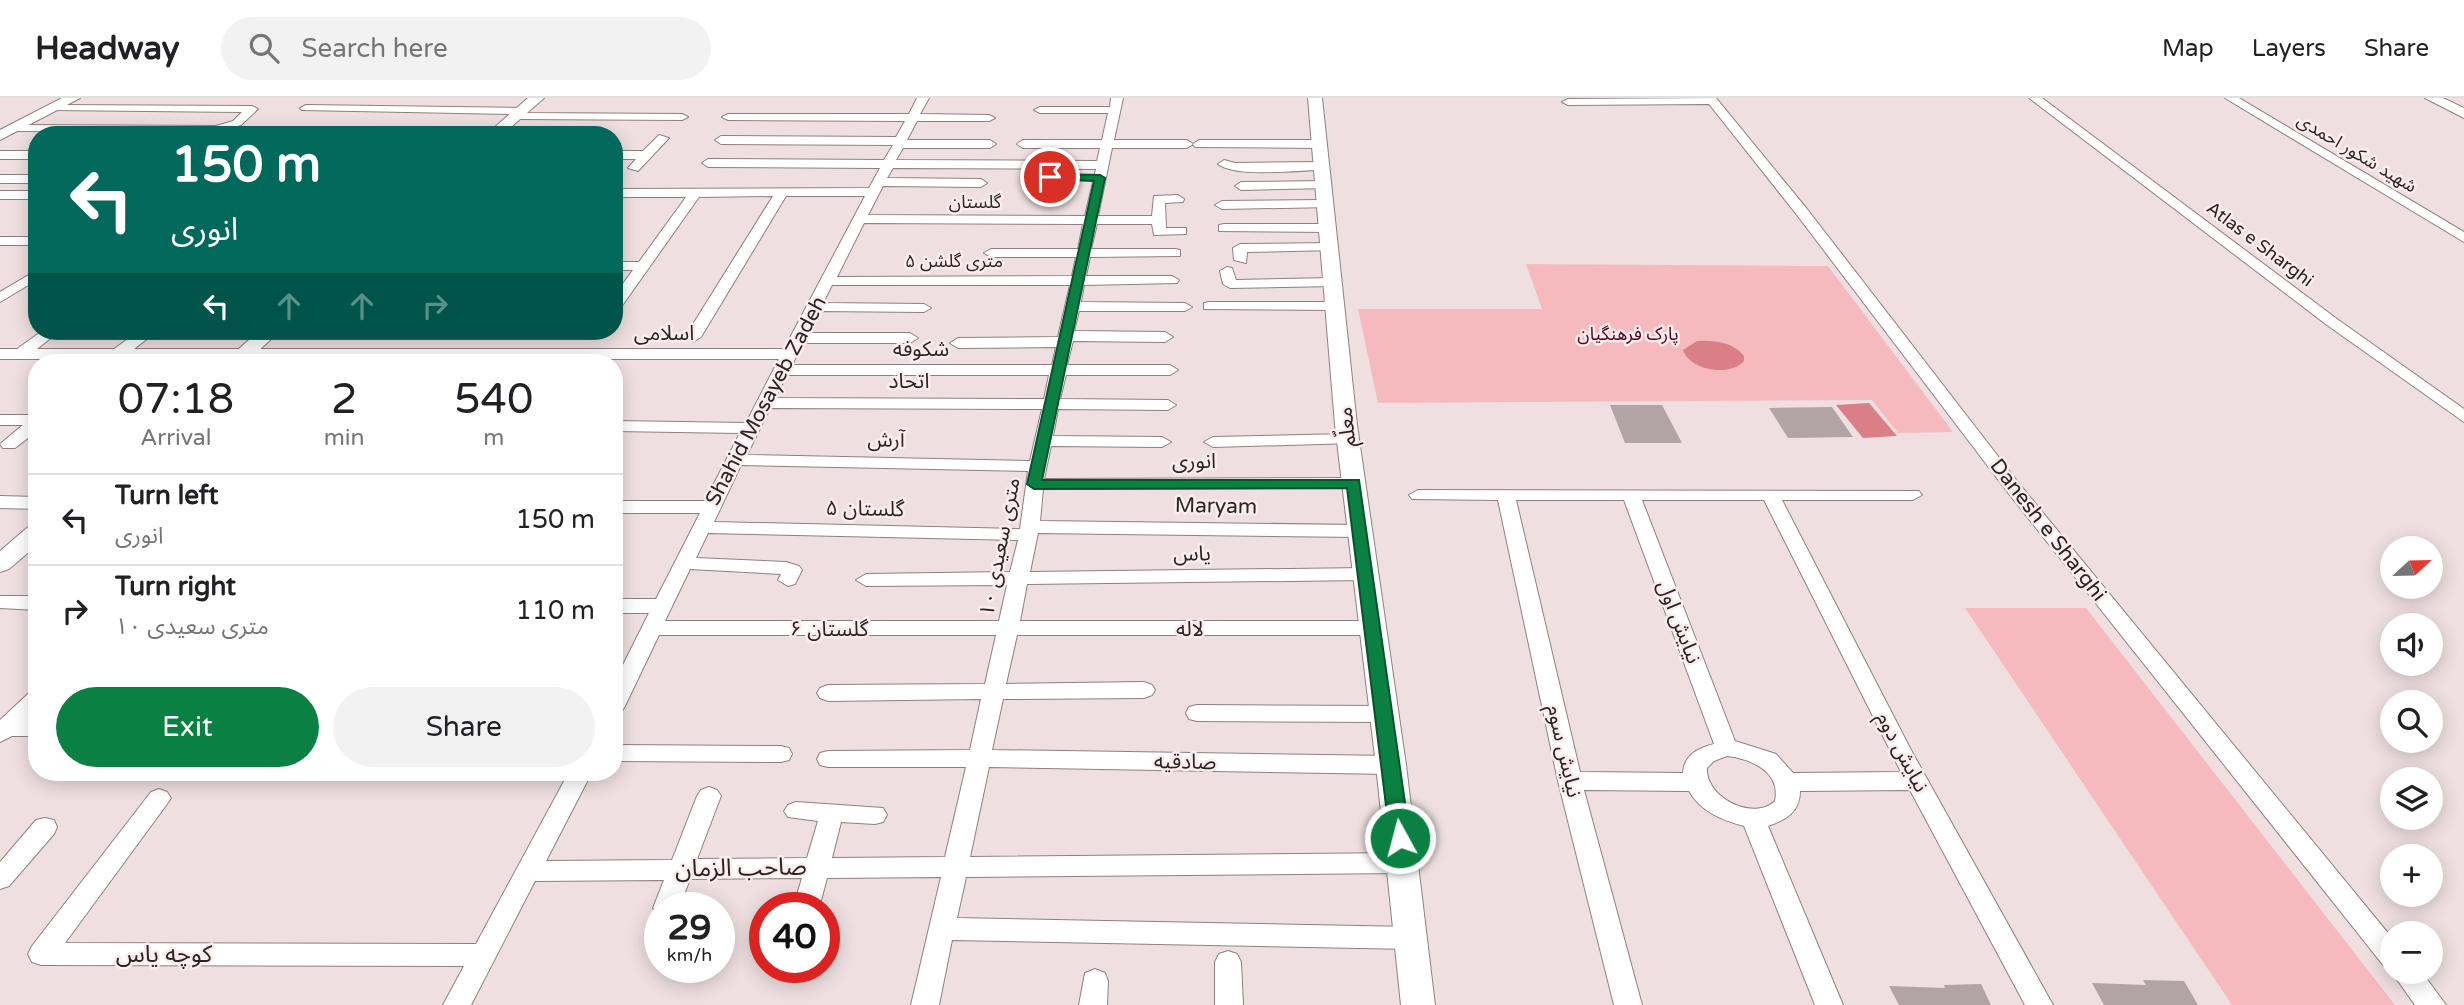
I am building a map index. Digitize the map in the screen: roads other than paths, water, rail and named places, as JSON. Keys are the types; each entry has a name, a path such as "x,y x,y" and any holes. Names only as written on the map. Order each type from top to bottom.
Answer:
{"street":[{"path":"0,136 73,98"},
{"path":"504,126 537,98"},
{"name":"Shahid Mosayeb Zadeh","path":"623,687 733,460 792,354 923,98"},
{"name":"معلّم","path":"1315,98 1348,439 1385,714 1418,1005"},
{"name":"Atlas e Sharghi","path":"2035,98 2332,322 2464,417"},
{"name":"شهید شکور احمدی","path":"2231,98 2464,238"},
{"path":"2432,98 2460,110"},
{"path":"1569,102 1711,99"},
{"name":"Danesh e Sharghi","path":"1711,99 1802,212 2015,489 2380,942"},
{"path":"1041,110 1116,104"},
{"name":"۱۰ متری سعیدی","path":"925,1005 1029,531 1036,475 1116,104"},
{"path":"580,117 590,107"},
{"path":"638,117 647,107"},
{"path":"54,108 252,110 237,123 227,126"},
{"path":"306,108 519,113 580,117 603,122"},
{"path":"594,126 617,117 682,117 673,127"},
{"path":"649,127 658,117"},
{"path":"728,117 989,118"},
{"path":"0,121 21,125 70,126"},
{"path":"634,168 663,138"},
{"path":"721,140 990,144"},
{"path":"1023,145 1193,144 1326,196"},
{"path":"0,155 28,155"},
{"path":"623,155 648,155"},
{"path":"1224,164 1234,167 1279,162 1326,196"},
{"path":"708,163 889,163 1102,171"},
{"path":"1000,177 1102,171"},
{"path":"4,181 27,179"},
{"path":"623,193 782,192 981,183"},
{"path":"1241,186 1326,196"},
{"path":"693,337 782,192"},
{"path":"623,293 695,193"},
{"path":"0,195 28,195"},
{"path":"1222,205 1326,196"},
{"path":"1224,228 1326,196"},
{"path":"1241,254 1326,196"},
{"name":"گلستان","path":"860,219 1091,220 1158,216 1179,206"},
{"path":"1158,216 1159,232 1181,231"},
{"path":"0,239 18,226"},
{"path":"0,239 28,241"},
{"path":"991,253 1175,253"},
{"path":"623,266 641,266"},
{"path":"1229,277 1334,294"},
{"path":"1,297 28,280"},
{"name":"۵ متری گلشن","path":"829,281 1172,280"},
{"path":"1209,306 1334,294"},
{"path":"1,297 25,296"},
{"path":"1073,306 1185,307"},
{"path":"816,307 924,308"},
{"path":"958,343 1165,337"},
{"path":"800,338 910,338"},
{"path":"0,368 39,340"},
{"path":"117,354 137,340"},
{"path":"243,354 259,340"},
{"name":"اسلامی","path":"0,354 28,354"},
{"name":"اسلامی","path":"623,355 792,354"},
{"name":"شکوفه","path":"783,370 1170,370"},
{"name":"اتحاد","path":"766,403 1051,404"},
{"path":"1051,404 1168,405"},
{"path":"0,420 28,422"},
{"path":"623,426 753,428"},
{"path":"9,444 28,429"},
{"path":"1213,442 1348,439"},
{"path":"1043,441 1163,442"},
{"name":"آرش","path":"733,460 1036,475"},
{"name":"انوری","path":"1036,475 1354,484"},
{"path":"1418,495 1913,495"},
{"name":"نیایش سوم","path":"1506,495 1570,780 1628,1005"},
{"name":"نیایش اول","path":"1631,495 1727,748"},
{"name":"نیایش دوم","path":"1770,495 1917,781 2039,1005"},
{"path":"0,502 28,503"},
{"path":"623,507 710,507"},
{"name":"گلستان ۵","path":"701,527 1029,531"},
{"name":"Maryam","path":"1029,531 1360,531"},
{"path":"0,564 28,540"},
{"path":"682,563 786,568 792,570 788,580"},
{"name":"یاس","path":"866,580 1366,574"},
{"path":"0,603 28,603"},
{"path":"623,606 662,606"},
{"name":"گلستان ۶","path":"651,628 1007,630"},
{"name":"لاله","path":"1007,630 1373,628"},
{"path":"828,693 1144,690"},
{"path":"2,730 28,706"},
{"path":"1197,713 1385,714"},
{"path":"2,730 28,729"},
{"path":"1727,748 1763,758 1781,771 1791,793 1788,803 1781,811 1754,818 1717,806 1701,792 1695,782 1694,771 1703,755 1727,748"},
{"path":"623,753 781,754"},
{"name":"صادقیه","path":"828,759 979,758 1391,765"},
{"path":"1570,780 1695,782"},
{"path":"457,1005 575,781"},
{"path":"1788,782 1917,781"},
{"path":"673,892 709,796"},
{"name":"کوچه یاس","path":"159,798 41,954 483,955"},
{"path":"796,811 875,815"},
{"path":"810,892 832,813"},
{"path":"1754,818 1758,836 1829,1005"},
{"path":"0,879 45,827"},
{"name":"صاحب الزمان","path":"527,871 1403,863"},
{"path":"942,929 1411,938"},
{"path":"1228,962 1229,1005"},
{"path":"2415,984 2432,1005"}],"park label":[{"name":"پارک فرهنگیان","path":"1628,334"}]}
